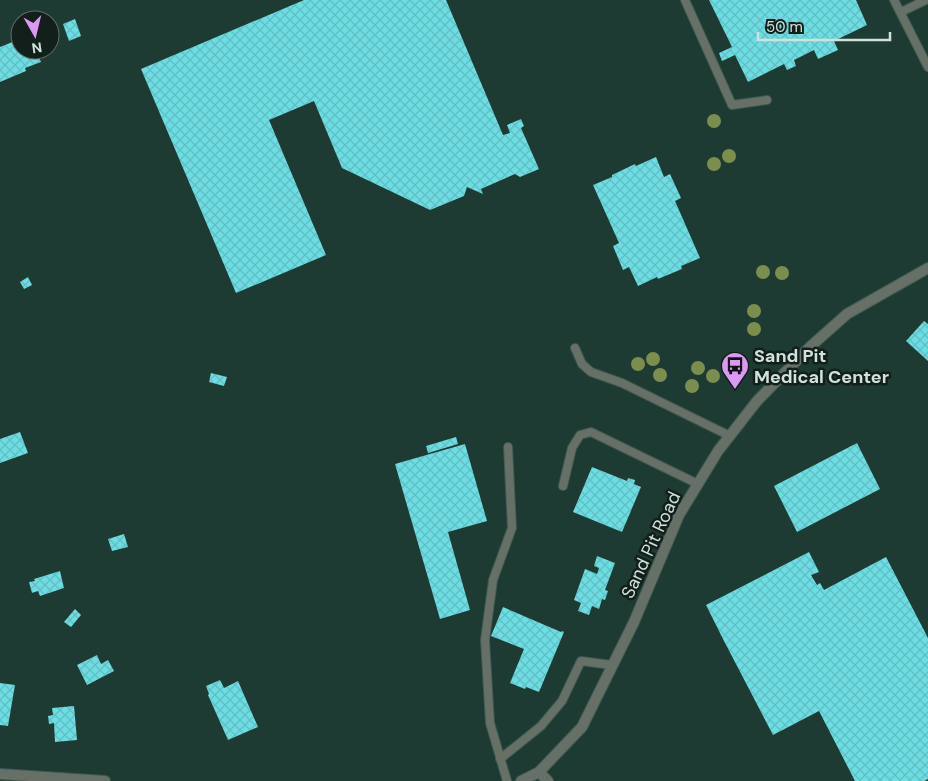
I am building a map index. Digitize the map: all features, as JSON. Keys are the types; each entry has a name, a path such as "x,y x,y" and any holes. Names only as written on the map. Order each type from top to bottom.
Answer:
{"street":[{"name":"Sand Pit Road","path":"521,781 539,772 582,727 634,622 679,516 718,451 757,401 811,346 847,314 928,268"},
{"path":"539,772 548,781"},
{"path":"0,774 104,781"}],"lane":[{"path":"685,0 732,105 767,100"},
{"path":"894,0 928,67"},
{"path":"900,12 926,0"},
{"path":"575,348 582,364 591,372 622,384 730,436"},
{"path":"563,486 572,448 580,435 591,432 698,484"},
{"path":"507,781 490,723 485,640 493,580 512,528 508,447"},
{"path":"500,759 541,726 562,702 581,661 612,665"}],"building":[{"path":"304,0 446,0 503,135 510,133 507,125 521,119 524,126 521,128 539,169 520,177 515,174 481,189 483,194 467,187 464,196 430,210 342,168 314,101 269,120 326,255 236,293 141,69"},
{"path":"709,0 856,0 867,25 834,41 838,50 818,59 814,50 794,60 796,66 787,70 784,64 748,82 735,55 722,61 719,53 732,47"},
{"path":"75,19 81,36 69,41 63,24"},
{"path":"10,43 10,60 40,60 41,62 25,68 26,71 0,82 0,47"},
{"path":"656,157 664,177 670,174 681,198 675,201 700,258 681,266 682,269 658,279 657,277 638,286 629,267 623,270 613,246 619,243 593,185 635,164 636,166"},
{"path":"28,277 32,285 24,289 20,282"},
{"path":"924,321 928,324 928,361 906,341"},
{"path":"211,373 227,377 224,386 209,382"},
{"path":"20,432 28,453 0,463 0,439"},
{"path":"456,437 458,444 428,453 426,446"},
{"path":"857,443 880,489 797,532 774,486"},
{"path":"465,444 487,521 448,532 470,610 440,619 395,464"},
{"path":"592,467 627,481 628,478 635,480 634,484 641,487 622,532 573,512"},
{"path":"124,534 128,547 112,551 108,539"},
{"path":"809,552 819,572 811,575 817,585 820,583 824,590 886,557 928,638 928,779 924,781 855,781 819,711 773,735 706,605"},
{"path":"597,556 615,563 605,590 608,591 605,600 602,599 599,609 592,606 589,615 578,611 581,603 574,600 585,569 597,574 599,568 594,566"},
{"path":"60,571 64,588 40,596 38,591 32,593 29,582"},
{"path":"503,607 564,632 539,692 510,683 524,649 491,636"},
{"path":"75,609 81,615 71,627 64,622"},
{"path":"97,655 101,664 108,660 114,671 87,685 77,665"},
{"path":"220,680 224,688 238,681 258,727 228,740 208,695 206,686"},
{"path":"0,683 15,685 8,726 0,725"},
{"path":"74,706 77,740 55,742 54,723 49,724 48,716 53,715 52,708"}],"place":[{"name":"Sand Pit Medical Center","path":"735,390"}]}
